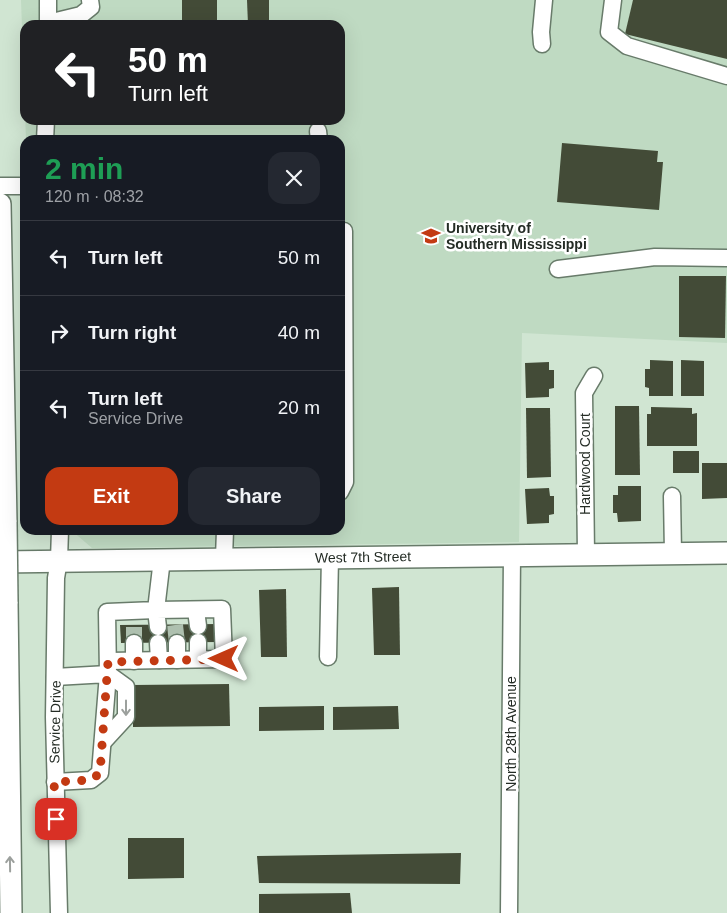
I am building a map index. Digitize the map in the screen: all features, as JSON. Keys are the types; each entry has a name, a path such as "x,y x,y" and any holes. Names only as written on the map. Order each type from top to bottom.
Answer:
{"main road":[{"path":"0,204 11,913"},
{"name":"West 7th Street","path":"0,562 727,553"}],"street":[{"path":"48,0 48,20"},
{"path":"63,20 81,15 91,7 90,0"},
{"path":"542,44 544,0"},
{"path":"613,0 608,32 627,46 727,76"},
{"path":"0,186 20,186"},
{"path":"558,270 654,257 727,258"},
{"name":"Hardwood Court","path":"586,554 584,393 594,376"},
{"path":"672,496 672,553"},
{"name":"Service Drive","path":"59,913 54,782 54,717 56,578 60,535"},
{"path":"224,558 225,535"},
{"name":"North 28th Avenue","path":"509,913 512,555"},
{"path":"328,657 330,557"},
{"path":"158,627 156,610 162,559"},
{"path":"55,677 108,668 134,661 224,659 222,609 197,626"},
{"path":"156,610 197,626"},
{"path":"134,627 156,610"},
{"path":"54,782 91,780 100,773 108,668 107,612 134,627"},
{"path":"197,626 198,659"},
{"path":"134,627 134,661"},
{"path":"158,643 159,660"},
{"path":"176,643 177,660"}],"shaded area":[{"name":"University of Southern Mississippi","path":"21,0 727,0 727,343 522,333 519,542 92,548 77,535 345,535 345,135 26,135 25,125 345,125 345,20 22,20"}],"building":[{"path":"182,0 217,0 217,20 182,20"},
{"path":"247,0 269,0 269,20 248,20"},
{"path":"633,0 727,0 727,59 625,34"},
{"path":"562,143 658,151 657,162 663,162 659,210 557,202"},
{"path":"679,276 726,276 725,338 679,337"},
{"path":"650,360 673,361 673,396 649,396 649,388 645,387 645,369 650,369"},
{"path":"681,360 704,361 704,396 681,396"},
{"path":"549,362 549,370 554,370 554,388 549,389 549,397 526,398 525,363"},
{"path":"615,406 639,406 640,475 615,475"},
{"path":"651,407 692,408 692,414 697,413 697,446 647,446 647,414 651,414"},
{"path":"526,408 550,408 551,477 527,478"},
{"path":"673,451 699,451 699,473 673,473"},
{"path":"702,463 727,463 727,498 702,499"},
{"path":"618,486 641,486 641,521 618,522 617,513 613,513 613,495 618,495"},
{"path":"549,488 550,496 554,496 554,514 549,515 549,523 527,524 525,489"},
{"path":"399,587 400,655 374,655 372,588"},
{"path":"286,589 287,657 261,657 259,590"},
{"path":"219,624 219,642 121,643 120,625"},
{"path":"229,684 230,726 133,727 133,685"},
{"path":"324,706 324,730 259,731 259,707"},
{"path":"398,706 399,729 333,730 333,707"},
{"path":"128,838 184,838 184,878 128,879"},
{"path":"461,853 460,884 259,883 257,856"},
{"path":"350,893 352,913 259,913 259,894"}],"tunnel":[{"path":"175,625 177,643"},
{"path":"134,627 134,643"}],"place":[{"name":"University of Southern Mississippi","path":"431,236"}],"route":[{"path":"56,819 54,782 91,780 100,773 108,662 224,659"}]}
